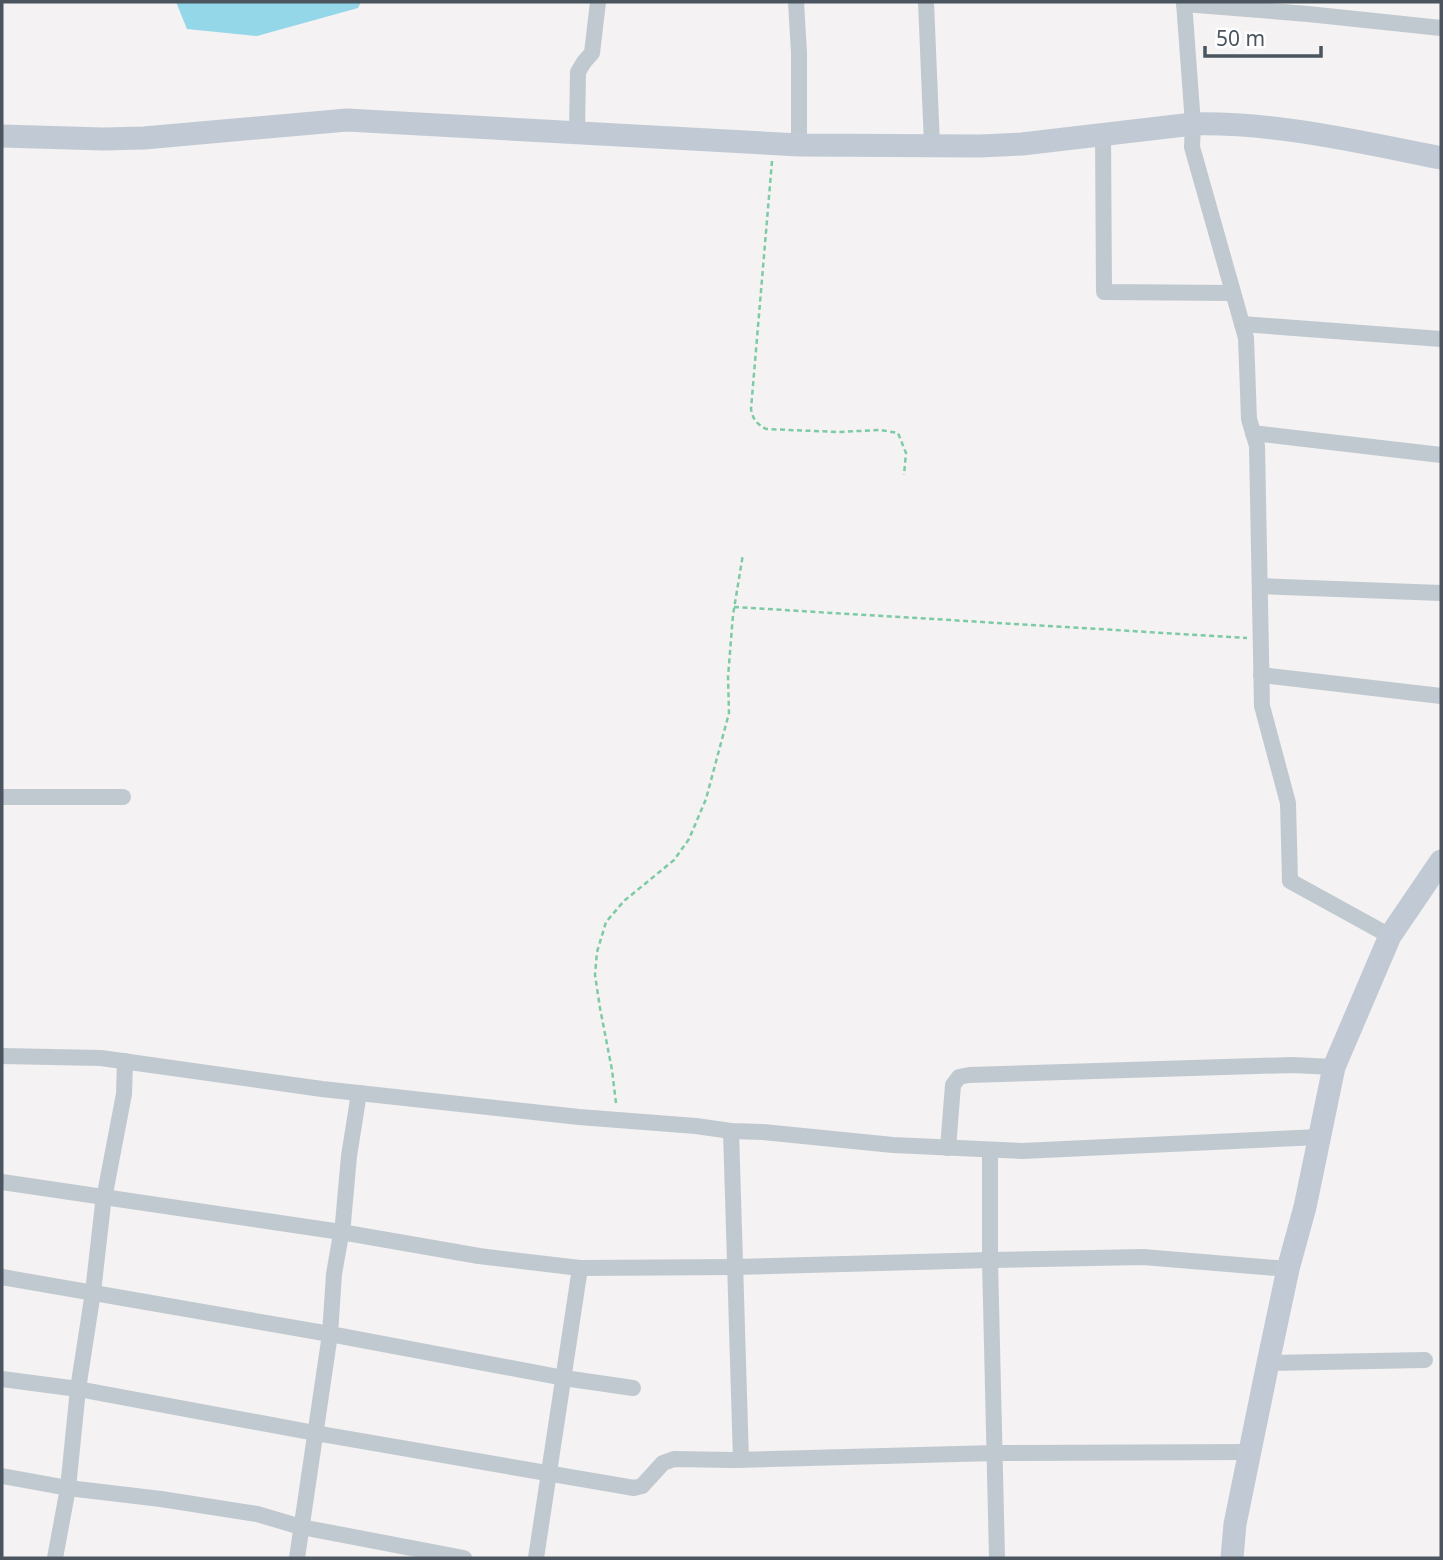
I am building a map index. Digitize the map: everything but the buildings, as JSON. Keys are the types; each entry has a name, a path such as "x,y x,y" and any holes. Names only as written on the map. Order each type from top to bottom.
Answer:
{"main road":[{"path":"2,136 144,138 347,120 773,144 980,146 1022,144 1193,124 1244,125 1301,132 1441,158"},
{"path":"1236,1557 1235,1524 1288,1269 1305,1207 1334,1067 1390,936 1441,861"}],"street":[{"path":"577,133 578,72 592,53 598,2"},
{"path":"796,2 799,145"},
{"path":"926,2 932,145"},
{"path":"1390,936 1290,881 1288,803 1262,706 1257,446 1249,419 1246,338 1192,147 1193,124 1184,3 1441,28"},
{"path":"1103,135 1104,292 1233,293"},
{"path":"1242,324 1441,339"},
{"path":"1253,433 1441,455"},
{"path":"1260,586 1441,593"},
{"path":"1261,675 1441,696"},
{"path":"2,797 123,797"},
{"path":"2,1056 100,1058 359,1093 618,1121 990,1151 1320,1137"},
{"path":"55,1558 68,1488 104,1197 124,1094 125,1061"},
{"path":"948,1148 953,1085 958,1077 1292,1065 1334,1067"},
{"path":"297,1558 330,1334 334,1274 359,1093"},
{"path":"731,1131 741,1460"},
{"path":"990,1151 997,1558"},
{"path":"2,1182 341,1232 479,1256 580,1268 1143,1257 1288,1269"},
{"path":"537,1558 580,1268"},
{"path":"2,1277 564,1378 633,1388"},
{"path":"1268,1363 1425,1360"},
{"path":"2,1379 79,1389 634,1488 642,1486 663,1462 669,1459 712,1461 995,1453 1250,1452"},
{"path":"2,1476 68,1488 257,1514 301,1527 464,1558"}],"path":[{"path":"773,144 752,415 757,424 766,429 838,432 880,429 898,433 906,453 904,475"},
{"path":"618,1121 612,1069 595,975 597,952 606,922 624,901 674,860 690,839 706,799 729,713 728,677 734,607 743,554"},
{"path":"734,607 1261,639"}],"water":[{"path":"176,2 361,2 358,8 257,36 187,29"}]}
